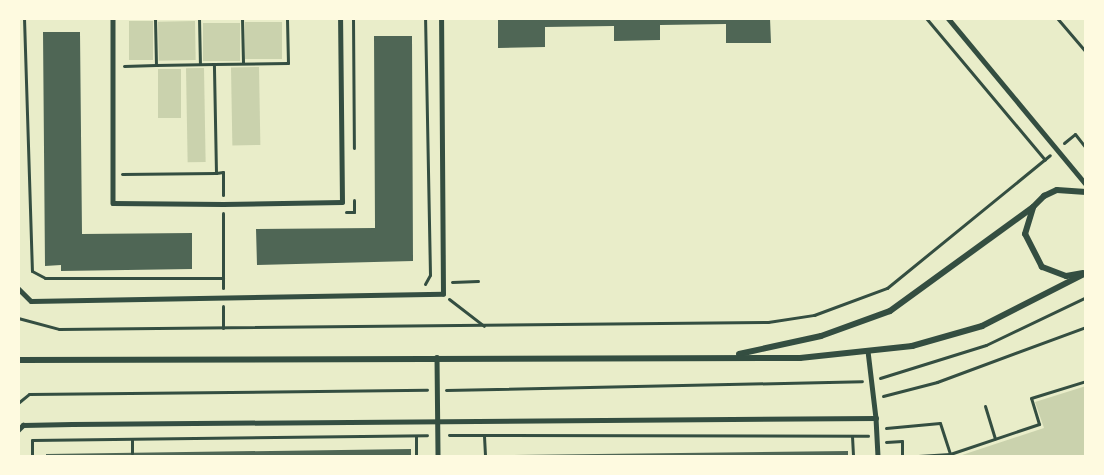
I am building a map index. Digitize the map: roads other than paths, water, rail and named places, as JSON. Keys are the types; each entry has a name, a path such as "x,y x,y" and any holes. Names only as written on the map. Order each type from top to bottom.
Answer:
{"street":[{"path":"730,356 821,336 890,311 1058,189 1086,192"},
{"path":"1033,207 1025,234 1033,257 1053,273 1086,272"},
{"path":"18,360 730,356 800,358 912,346 982,326 1086,272"}],"lane":[{"path":"112,18 113,203 223,204 342,202 340,18"},
{"path":"18,288 31,301 443,294 441,18"},
{"path":"948,18 1086,184"},
{"path":"868,351 875,398 878,457"},
{"path":"437,357 438,457"},
{"path":"18,430 32,425 876,418"}]}
